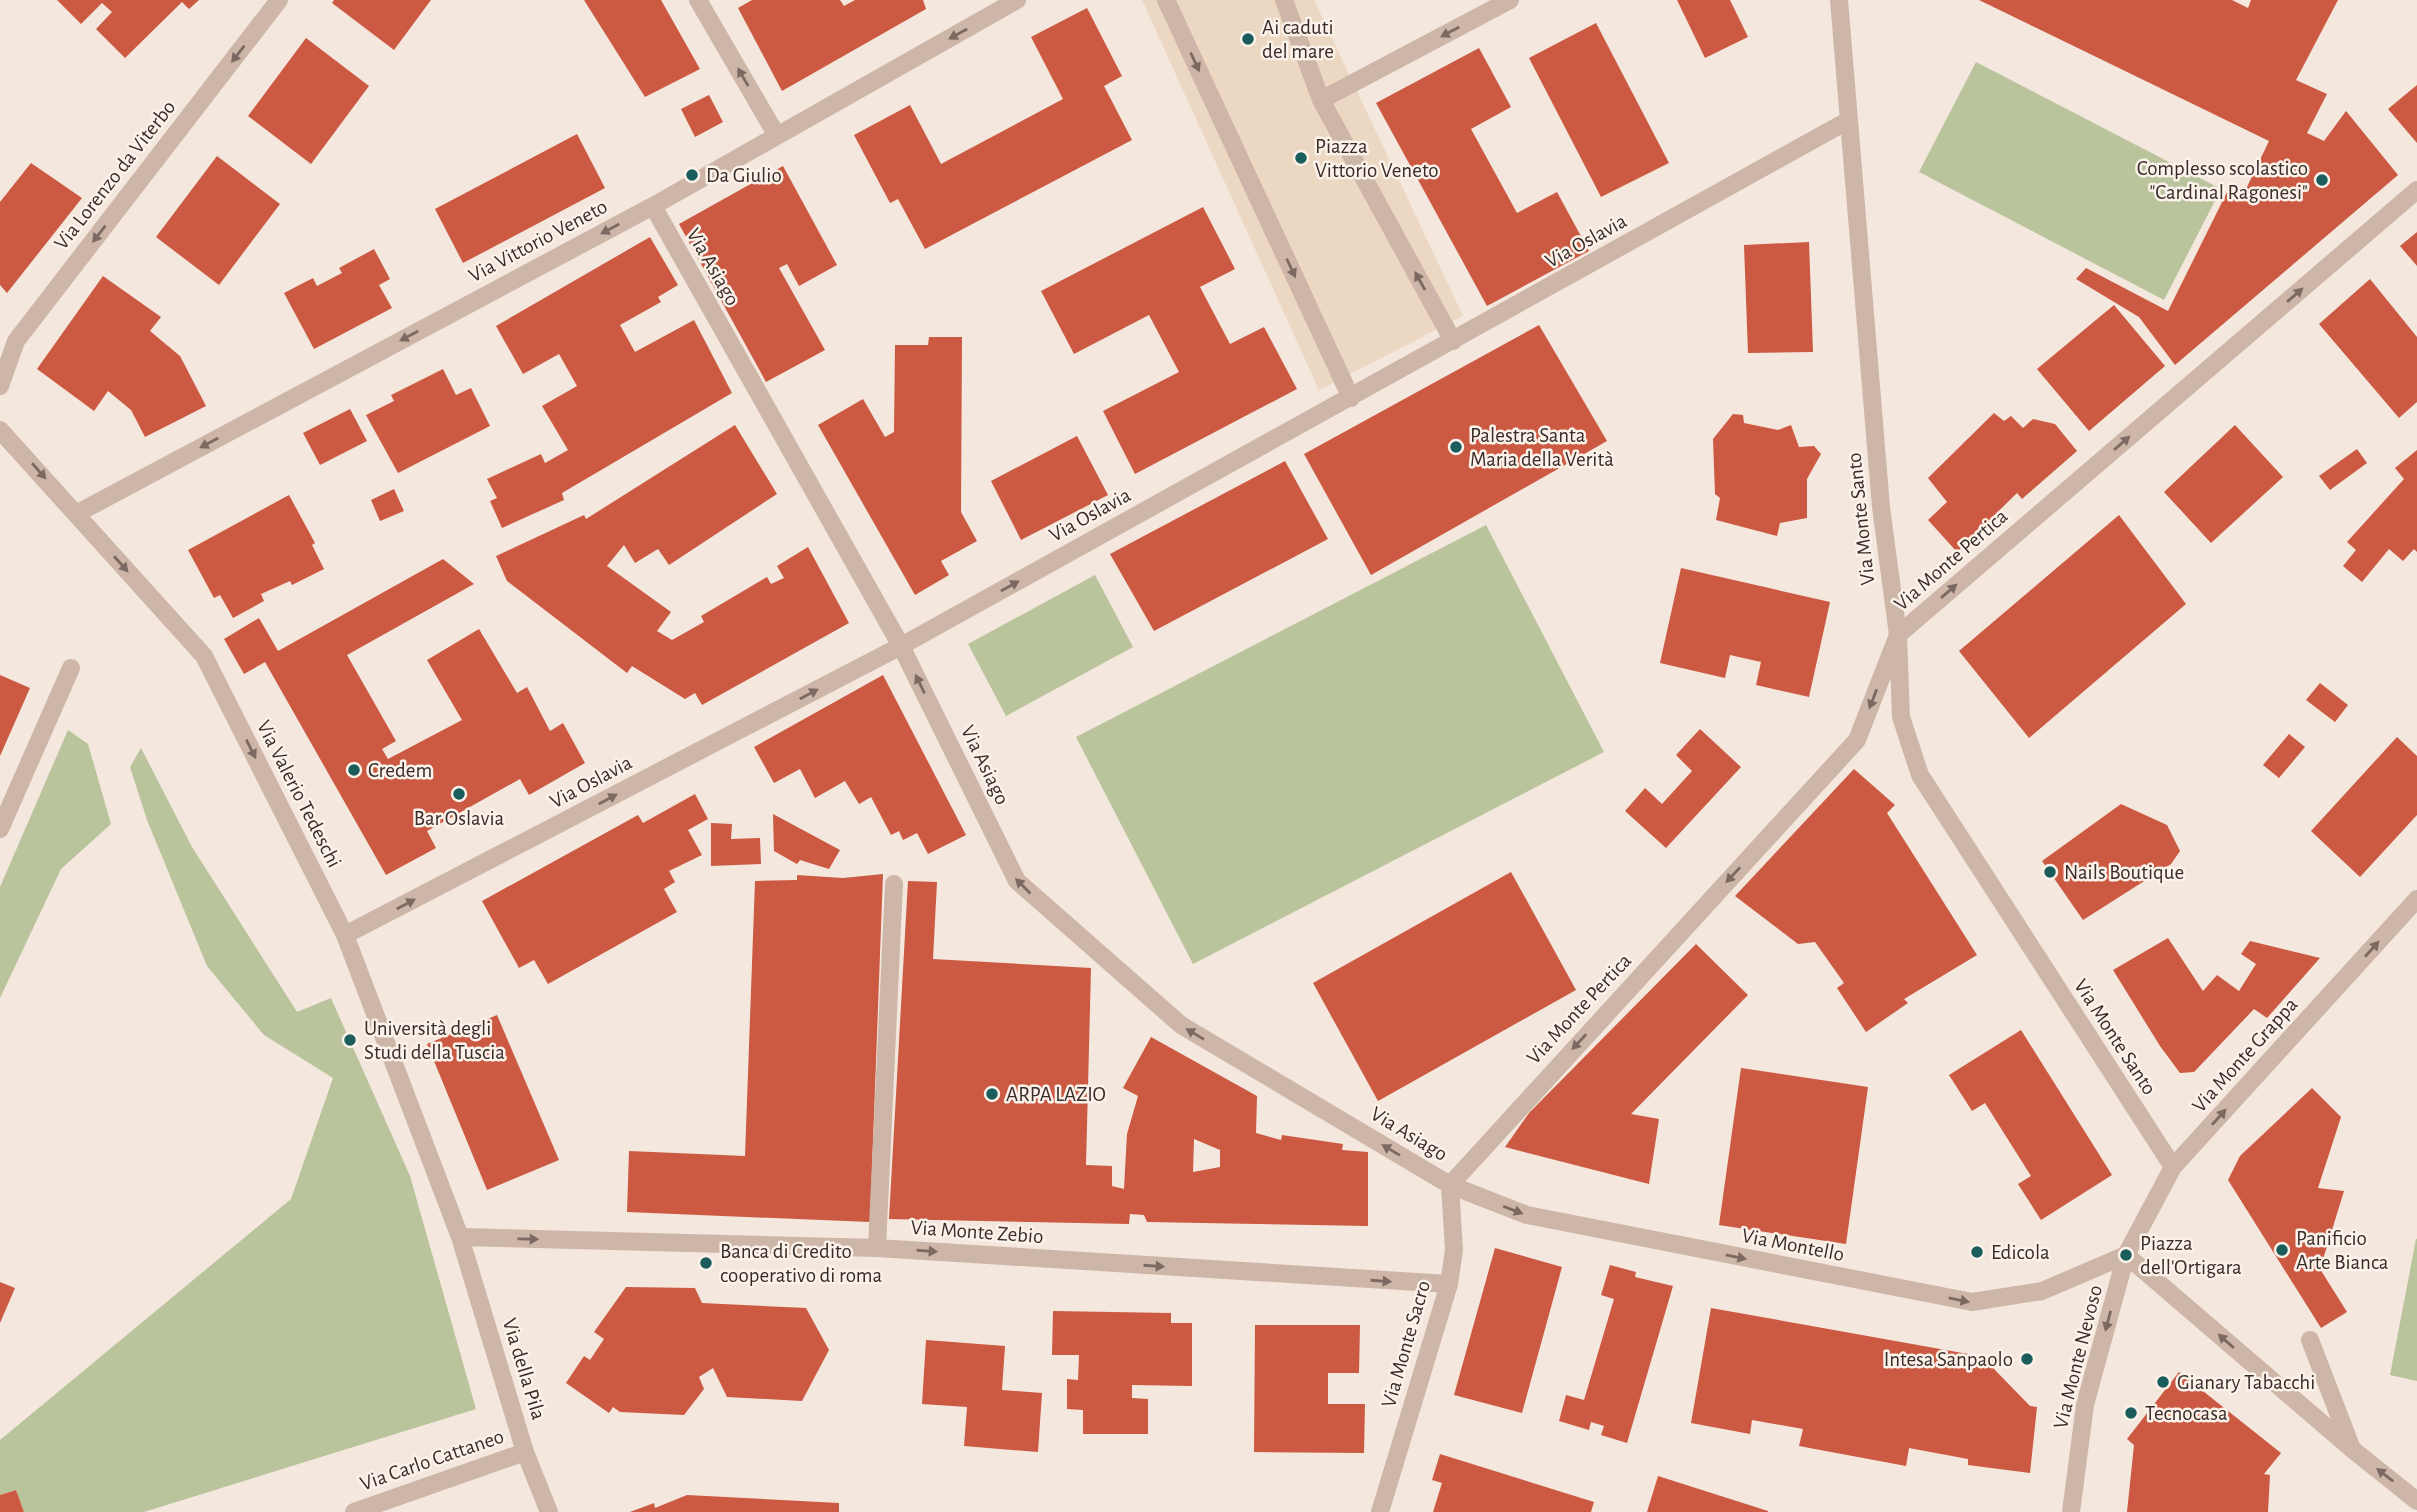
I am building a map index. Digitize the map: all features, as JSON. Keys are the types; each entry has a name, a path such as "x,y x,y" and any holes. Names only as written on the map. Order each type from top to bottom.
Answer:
{"street":[{"name":"Via Lorenzo da Viterbo","path":"0,386 16,341 279,0"},
{"path":"698,0 777,136"},
{"name":"Via Vittorio Veneto","path":"76,514 653,206 1017,0"},
{"path":"1166,0 1351,398"},
{"path":"1284,0 1321,100 1453,341"},
{"path":"1321,100 1510,0"},
{"name":"Via Monte Santo","path":"1839,0 1881,508 1898,635 1901,717 1920,775 2173,1167"},
{"name":"Via Oslavia","path":"345,935 901,646 1849,120"},
{"name":"Via Monte Pertica","path":"1450,1185 1857,740 1898,635 2417,190"},
{"name":"Via Asiago","path":"653,206 901,646 1017,881 1181,1026 1450,1185"},
{"name":"Via Valerio Tedeschi","path":"0,430 204,656 345,935 460,1237"},
{"path":"0,829 71,668"},
{"path":"877,1248 894,884"},
{"name":"Via Monte Grappa","path":"2126,1255 2173,1167 2417,899"},
{"name":"Via Montello","path":"1450,1185 1527,1215 1972,1302 2042,1291 2126,1255"},
{"name":"Via Monte Sacro","path":"1380,1512 1448,1284 1454,1250 1450,1185"},
{"name":"Via Monte Zebio","path":"460,1237 877,1248 1448,1284"},
{"name":"Via della Pila","path":"460,1237 525,1452 549,1512"},
{"path":"2126,1255 2352,1449 2417,1500"},
{"name":"Via Monte Nevoso","path":"2071,1512 2085,1405 2126,1255"},
{"path":"2310,1340 2352,1449"},
{"name":"Via Carlo Cattaneo","path":"354,1512 525,1452"}],"green space":[{"path":"1976,62 2221,189 2164,300 1919,172"},
{"path":"1486,525 1604,752 1193,964 1076,737"},
{"path":"1095,575 1133,647 1006,716 968,644"},
{"path":"68,730 88,744 111,824 61,869 0,998 0,887"},
{"path":"141,748 192,847 297,1012 331,998 410,1176 476,1409 144,1512 24,1512 16,1490 0,1495 0,1440 291,1199 333,1078 264,1035 207,966 147,820 130,767"},
{"path":"2417,1239 2417,1381 2390,1375"}],"shaded area":[{"name":"Piazza Vittorio Veneto","path":"1142,0 1314,0 1463,316 1319,390"}],"building":[{"path":"57,0 199,0 189,9 182,2 125,58 96,29 112,12 102,3 81,24"},
{"path":"334,0 431,0 394,50 332,3"},
{"path":"584,0 661,0 700,69 645,97"},
{"path":"752,0 840,0 844,6 855,0 923,0 926,9 782,91 738,8"},
{"path":"1677,0 1730,0 1748,37 1705,58"},
{"name":"Complesso scolastico \"Cardinal Ragonesi\"","path":"1979,0 2232,0 2248,8 2251,0 2338,0 2296,80 2327,94 2307,133 2324,141 2346,111 2398,175 2175,365 2139,317 2076,279 2086,268 2168,311 2231,184 2246,189 2269,141"},
{"path":"1087,8 1122,76 1104,86 1132,140 925,249 898,199 890,203 854,135 910,105 941,164 1063,99 1031,37"},
{"path":"1596,23 1669,163 1601,197 1529,58"},
{"path":"306,38 369,86 311,164 248,116"},
{"path":"1479,48 1511,107 1471,129 1517,213 1557,192 1589,251 1487,306 1376,103"},
{"path":"2417,85 2417,143 2388,109"},
{"path":"709,95 723,122 695,137 681,109"},
{"path":"577,134 605,188 463,263 435,209"},
{"path":"217,156 280,204 219,285 156,237"},
{"path":"31,163 82,198 7,293 0,285 0,202"},
{"path":"783,166 837,265 799,286 787,264 779,268 825,350 766,382 679,224"},
{"path":"1203,207 1235,269 1200,287 1230,344 1264,327 1297,389 1135,474 1103,411 1179,372 1149,315 1074,354 1041,291"},
{"path":"2417,232 2417,266 2400,246"},
{"path":"650,237 678,285 658,297 661,302 620,325 635,352 694,320 732,393 562,493 564,500 502,528 490,501 497,498 487,479 541,454 545,463 568,450 542,406 577,386 559,354 523,374 496,326"},
{"path":"1809,242 1813,352 1748,353 1744,245"},
{"path":"374,249 390,279 379,285 392,308 314,349 284,293 313,278 317,286 342,273 339,268"},
{"path":"103,276 161,317 150,331 180,356 206,406 145,437 131,410 108,391 94,411 37,369"},
{"path":"2370,279 2417,337 2417,402 2399,418 2319,324"},
{"path":"2114,305 2165,366 2089,431 2037,369"},
{"name":"Palestra Santa Maria della Verità","path":"1539,325 1607,441 1371,575 1304,454"},
{"path":"929,337 962,337 961,512 977,541 941,561 949,575 915,595 818,425 863,399 885,437 894,432 895,345 928,345"},
{"path":"443,369 456,395 471,388 490,426 398,473 366,415 394,401 391,395"},
{"path":"350,409 367,441 320,465 303,433"},
{"path":"1994,413 2004,421 2011,416 2023,428 2033,419 2055,424 2077,451 2022,499 2017,493 1957,552 1928,520 1947,502 1928,478"},
{"path":"1733,414 1743,415 1744,423 1778,430 1791,425 1799,447 1814,446 1821,454 1807,479 1807,518 1780,523 1777,536 1716,520 1720,498 1715,494 1713,439"},
{"path":"735,425 777,494 669,565 658,549 635,563 624,545 607,566 671,612 657,631 672,640 704,622 701,616 767,577 771,584 784,578 777,566 808,547 849,623 702,705 695,693 685,699 632,666 627,673 507,581 496,556 584,515 586,519"},
{"path":"2235,425 2283,477 2211,543 2164,492"},
{"path":"1077,436 1108,495 1021,540 991,481"},
{"path":"2357,449 2367,463 2330,490 2319,476"},
{"path":"2417,450 2417,552 2414,549 2403,561 2389,549 2362,582 2343,566 2356,550 2347,542 2404,479 2395,468"},
{"path":"1285,461 1328,539 1154,631 1110,554"},
{"path":"394,489 404,511 380,521 371,500"},
{"path":"289,495 315,543 312,545 324,569 292,585 290,581 261,594 264,601 233,618 220,595 214,598 188,550"},
{"path":"2119,515 2186,604 2029,738 1959,651"},
{"path":"443,559 474,584 347,655 396,741 382,749 388,759 462,720 427,660 479,629 517,693 527,687 550,731 563,723 585,763 529,795 520,779 427,831 436,848 386,875 265,662 244,674 224,639 259,618 278,651"},
{"path":"1681,568 1830,602 1809,697 1756,685 1761,662 1730,655 1725,678 1660,663"},
{"path":"0,675 30,688 0,756"},
{"path":"883,675 966,835 928,854 917,833 903,840 899,831 891,835 871,797 859,804 845,781 815,798 800,769 774,783 754,747"},
{"path":"2320,683 2348,705 2335,722 2306,700"},
{"path":"1700,729 1741,767 1666,848 1625,811 1645,788 1662,804 1692,771 1676,755"},
{"path":"2289,734 2305,747 2279,778 2263,765"},
{"path":"2397,737 2417,756 2417,815 2360,877 2311,831"},
{"path":"1854,769 1895,805 1887,813 1977,955 1904,999 1908,1003 1866,1032 1837,988 1844,983 1815,942 1798,944 1735,896"},
{"path":"695,794 708,819 688,830 702,855 669,871 675,882 664,889 677,912 548,984 534,960 519,968 482,901 638,815 643,823"},
{"path":"2121,804 2167,825 2180,851 2171,864 2083,920 2042,861"},
{"path":"773,814 840,850 829,869 800,860 797,864 774,851"},
{"path":"711,823 732,824 731,839 760,838 761,864 711,866"},
{"path":"1511,872 1576,990 1378,1101 1313,983"},
{"path":"883,874 870,1222 627,1212 629,1151 745,1156 755,881 797,880 797,875 843,878"},
{"name":"ARPA LAZIO","path":"908,881 937,882 933,959 1091,968 1086,1165 1112,1166 1112,1186 1124,1189 1127,1134 1138,1096 1123,1088 1151,1037 1257,1096 1256,1133 1281,1140 1282,1135 1343,1144 1342,1150 1368,1152 1368,1226 1147,1222 1144,1215 1130,1214 1129,1224 889,1219","holes":["1194,1139 1220,1150 1220,1167 1193,1172"]},
{"path":"2168,938 2203,991 2217,975 2239,991 2256,964 2241,954 2250,941 2320,958 2267,1018 2254,1009 2194,1072 2180,1073 2113,970"},
{"path":"1696,944 1748,995 1631,1114 1659,1119 1649,1184 1505,1147 1529,1113"},
{"path":"497,1015 559,1160 487,1190 427,1044"},
{"path":"2021,1030 2112,1175 2041,1220 2018,1184 2031,1176 1985,1103 1972,1111 1949,1075"},
{"path":"1741,1068 1868,1087 1846,1244 1719,1225"},
{"path":"2312,1088 2341,1117 2318,1188 2344,1191 2320,1269 2347,1312 2321,1328 2228,1180 2240,1156"},
{"path":"1495,1248 1562,1267 1522,1413 1454,1395"},
{"path":"1610,1265 1636,1272 1635,1277 1673,1286 1627,1443 1601,1435 1604,1426 1591,1422 1589,1430 1559,1421 1566,1395 1584,1400 1614,1299 1601,1295"},
{"path":"0,1282 15,1288 0,1323"},
{"path":"626,1287 695,1288 702,1303 806,1308 829,1350 802,1401 727,1397 713,1368 699,1377 704,1389 684,1415 620,1412 613,1407 609,1413 566,1383 584,1356 590,1360 604,1339 594,1332"},
{"path":"1711,1308 1996,1359 1994,1369 2030,1406 2037,1407 2030,1473 1968,1465 1968,1459 1909,1448 1906,1466 1799,1446 1803,1429 1752,1420 1750,1434 1691,1423"},
{"path":"1053,1311 1171,1313 1171,1323 1192,1323 1192,1386 1132,1385 1132,1398 1148,1399 1148,1434 1083,1434 1083,1410 1067,1409 1067,1379 1078,1380 1079,1355 1052,1355"},
{"path":"1255,1325 1360,1325 1359,1373 1328,1373 1328,1404 1365,1404 1364,1453 1254,1452"},
{"path":"926,1340 1005,1346 1002,1390 1042,1393 1038,1452 964,1446 967,1407 922,1404"},
{"path":"2179,1372 2281,1453 2264,1474 2270,1475 2268,1512 2127,1512 2134,1445 2127,1439"},
{"path":"1440,1454 1594,1502 1591,1512 1433,1512 1442,1483 1432,1480"},
{"path":"1658,1476 1768,1511 1768,1512 1647,1512"},
{"path":"16,1490 24,1512 0,1512 0,1495"},
{"path":"687,1495 839,1503 839,1512 630,1512 654,1503 655,1508"}],"place":[{"name":"Ai caduti del mare","path":"1248,39"},
{"name":"Piazza Vittorio Veneto","path":"1301,158"},
{"name":"Da Giulio","path":"692,175"},
{"name":"Complesso scolastico \"Cardinal Ragonesi\"","path":"2322,180"},
{"name":"Palestra Santa Maria della Verità","path":"1456,447"},
{"name":"Credem","path":"354,770"},
{"name":"Bar Oslavia","path":"459,794"},
{"name":"Nails Boutique","path":"2050,872"},
{"name":"Università degli Studi della Tuscia","path":"350,1040"},
{"name":"ARPA LAZIO","path":"992,1094"},
{"name":"Panificio Arte Bianca","path":"2282,1250"},
{"name":"Edicola","path":"1977,1252"},
{"name":"Piazza dell'Ortigara","path":"2126,1255"},
{"name":"Banca di Credito cooperativo di roma","path":"706,1263"},
{"name":"Intesa Sanpaolo","path":"2027,1359"},
{"name":"Gianary Tabacchi","path":"2163,1382"},
{"name":"Tecnocasa","path":"2131,1413"}]}
